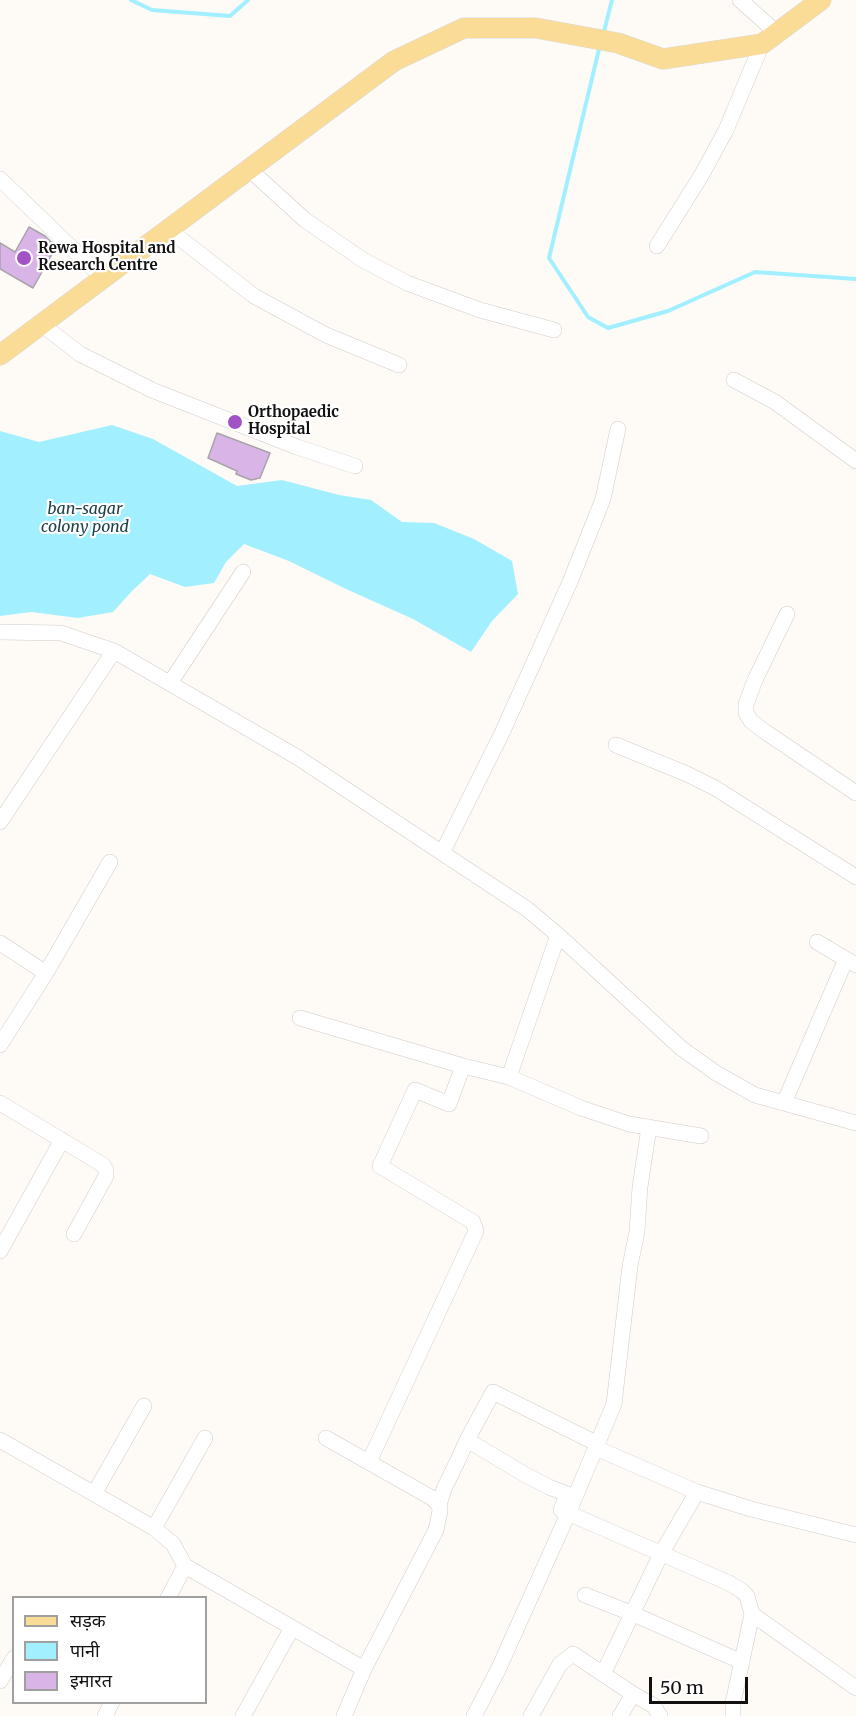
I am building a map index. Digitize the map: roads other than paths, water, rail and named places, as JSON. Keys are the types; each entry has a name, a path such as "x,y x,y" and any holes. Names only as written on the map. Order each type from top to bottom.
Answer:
{"main road":[{"path":"0,355 394,61 464,28 536,28 618,43 663,59 770,38 821,0"}],"street":[{"path":"657,246 701,176 770,38 740,0"},
{"path":"249,169 305,220 363,260 407,283 480,310 554,330"},
{"path":"0,179 103,278"},
{"path":"168,229 254,296 326,335 399,365"},
{"path":"41,324 80,354 152,390 297,447 355,465"},
{"path":"734,380 776,402 856,461"},
{"path":"442,853 502,733 570,582 603,499 618,429"},
{"path":"170,683 243,572"},
{"path":"787,614 755,680 746,704 746,713 751,721 856,793"},
{"path":"0,632 61,633 114,651 170,683 297,758 527,909 681,1048 716,1073 755,1095 856,1123"},
{"path":"0,822 114,651"},
{"path":"616,745 715,788 856,877"},
{"path":"0,1045 46,973 110,862"},
{"path":"509,1077 558,935"},
{"path":"784,1103 851,962 817,942"},
{"path":"0,943 46,973"},
{"path":"300,1018 463,1066 509,1077 581,1108 628,1124 701,1136"},
{"path":"369,1462 476,1232 474,1222 380,1166 415,1090 448,1104 463,1066"},
{"path":"0,1103 103,1165 106,1170 106,1176 74,1234"},
{"path":"474,1716 498,1670 568,1514 614,1404 630,1266 637,1233 648,1127"},
{"path":"0,1251 62,1140"},
{"path":"439,1505 467,1440 493,1392 597,1446 697,1492 751,1509 856,1535"},
{"path":"94,1494 144,1406"},
{"path":"153,1528 205,1438"},
{"path":"326,1438 432,1498 441,1511 436,1530 364,1669 344,1716"},
{"path":"0,1440 153,1528 173,1544 185,1566 364,1669"},
{"path":"467,1440 525,1474 567,1494 561,1510 568,1514 729,1583 747,1596 753,1614 733,1703 733,1716"},
{"path":"603,1674 661,1554 697,1492"},
{"path":"169,1596 185,1566"},
{"path":"585,1595 742,1662"},
{"path":"753,1614 856,1688"},
{"path":"243,1716 292,1628"},
{"path":"531,1716 560,1664 573,1654 654,1706 660,1716"},
{"path":"0,1681 12,1661"},
{"path":"620,1716 633,1694"}],"water":[{"name":"ban-sagar colony pond","path":"112,425 153,439 237,486 282,480 339,495 371,500 402,522 434,523 474,539 512,561 518,594 492,621 471,652 413,619 289,561 244,544 226,562 214,583 185,587 150,574 113,612 78,618 31,612 0,616 0,431 39,442"}],"waterway":[{"path":"131,0 152,10 230,16 248,0"},
{"path":"603,35 612,0"},
{"path":"600,45 549,258 588,317 608,328 668,311 755,272 856,279"}],"place":[{"name":"Rewa Hospital and Research Centre","path":"24,258"},
{"name":"Orthopaedic Hospital","path":"235,422"}]}
